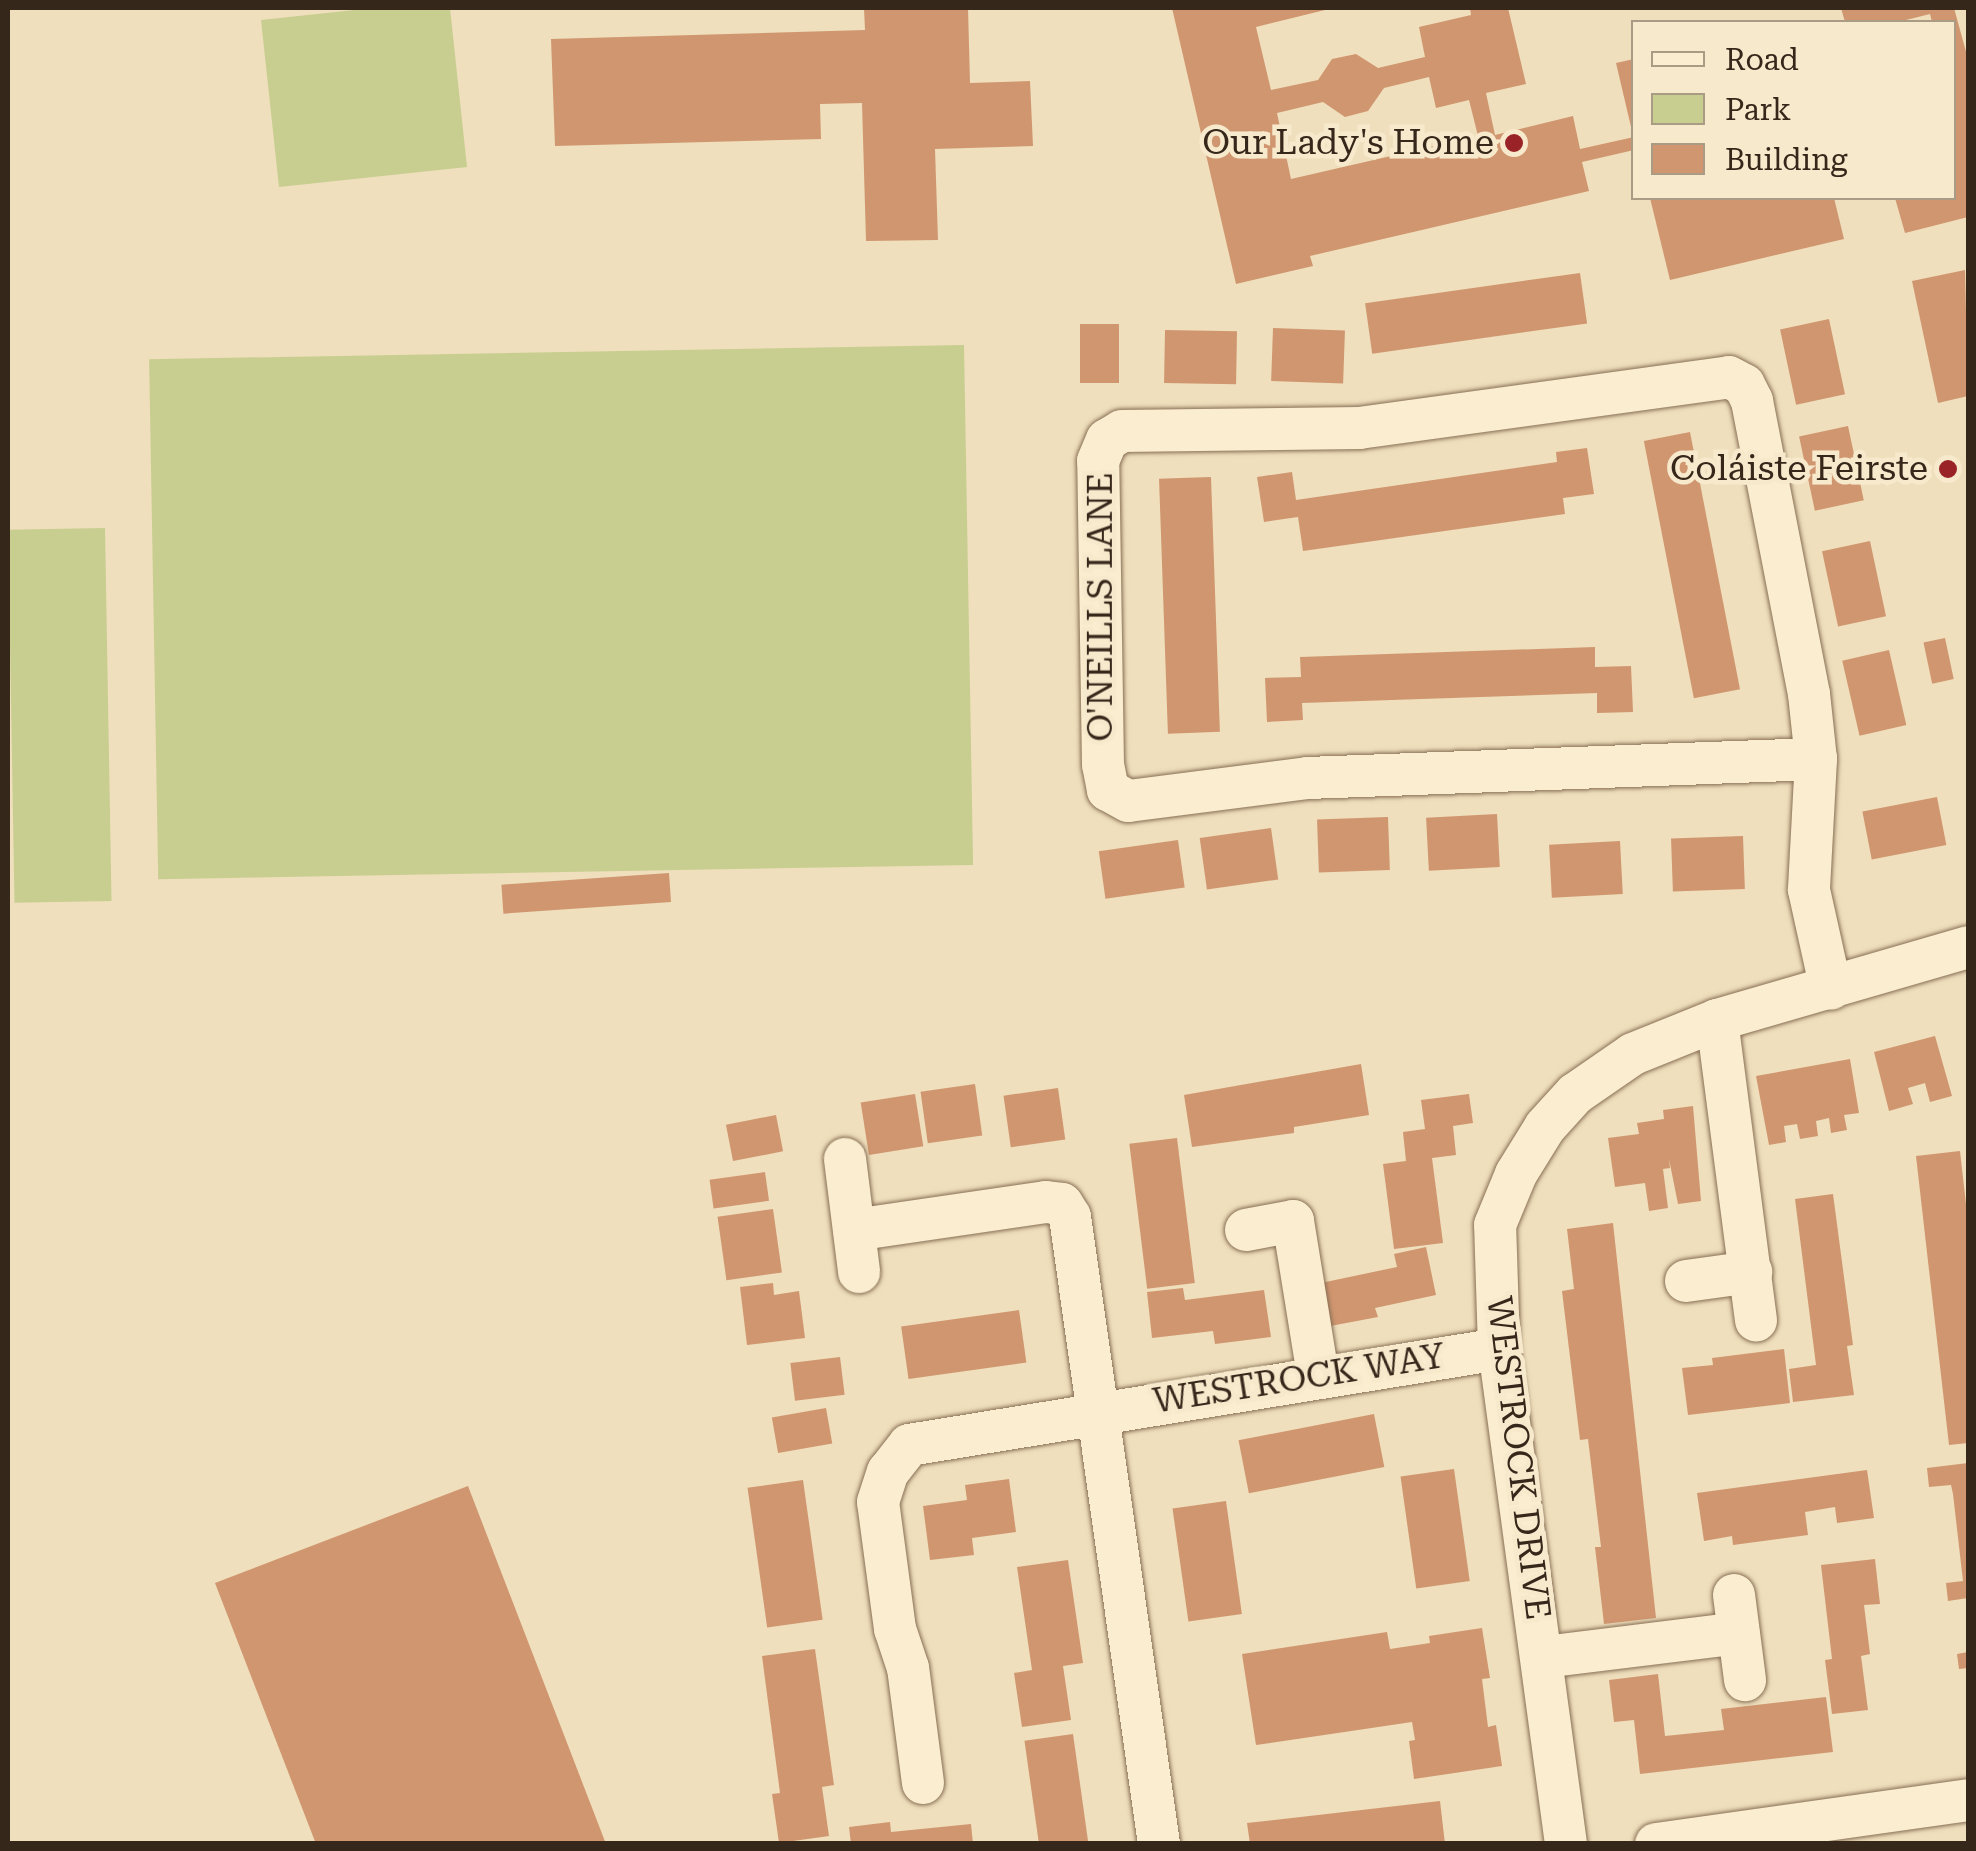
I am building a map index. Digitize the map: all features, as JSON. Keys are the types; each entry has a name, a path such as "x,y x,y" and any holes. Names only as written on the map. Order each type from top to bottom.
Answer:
{"street":[{"name":"O'NEILLS LANE","path":"1816,759 1308,778 1128,802 1108,790 1103,765 1098,461 1107,440 1122,431 1359,428 1729,377 1744,384 1752,402 1809,694 1816,759 1809,890 1831,989"},
{"name":"WESTROCK DRIVE","path":"1566,1844 1544,1656 1499,1348 1495,1225 1516,1174 1545,1126 1575,1094 1633,1054 1718,1020 1968,948"},
{"path":"1718,1020 1756,1320"},
{"path":"845,1159 859,1272"},
{"path":"854,1230 1046,1202 1062,1204 1070,1217 1159,1844"},
{"path":"1246,1230 1292,1221 1318,1376"},
{"path":"1686,1281 1751,1272"},
{"name":"WESTROCK WAY","path":"922,1783 908,1668 895,1629 878,1502 888,1472 909,1445 1100,1410 1499,1348"},
{"path":"1544,1656 1737,1614 1745,1680"},
{"path":"1656,1844 1968,1800"}],"green space":[{"path":"373,8 450,8 467,167 279,187 261,20"},
{"path":"964,345 973,865 158,879 149,359"},
{"path":"105,528 112,901 15,903 8,530"}],"building":[{"path":"864,8 968,8 970,83 1030,81 1033,146 935,149 938,240 866,241 862,103 820,104 821,139 555,146 551,39 865,30"},
{"name":"Our Lady's Home","path":"1172,8 1333,8 1256,27 1271,90 1318,80 1332,59 1356,54 1378,68 1425,57 1419,27 1471,15 1470,8 1508,8 1526,84 1486,93 1495,135 1573,116 1580,149 1631,138 1631,151 1582,162 1589,191 1310,256 1313,266 1236,284","holes":["1429,77 1436,108 1469,100 1478,136 1291,179 1277,113 1323,102 1345,117 1368,111 1384,88"]},
{"path":"1841,8 1954,8 1968,59 1968,217 1905,233 1896,200 1956,200 1956,20 1932,20 1930,14 1906,20 1844,20"},
{"path":"1631,60 1631,127 1616,63"},
{"path":"1650,200 1834,200 1844,239 1670,280"},
{"path":"1965,270 1968,396 1938,403 1912,281"},
{"path":"1580,273 1587,324 1372,354 1365,303"},
{"path":"1829,319 1845,394 1796,405 1780,329"},
{"path":"1080,324 1119,324 1119,383 1080,383"},
{"path":"1273,328 1345,331 1343,383 1271,381"},
{"path":"1165,330 1237,331 1236,384 1164,383"},
{"path":"1848,426 1864,500 1815,511 1799,436"},
{"path":"1690,432 1740,689 1694,698 1644,441"},
{"path":"1587,448 1594,494 1563,498 1565,514 1303,551 1298,517 1264,522 1257,477 1292,472 1296,500 1557,462 1556,452"},
{"path":"1211,477 1220,732 1168,734 1159,479"},
{"path":"1870,541 1886,616 1838,627 1822,551"},
{"path":"1945,638 1954,679 1932,684 1923,643"},
{"path":"1595,647 1595,667 1631,666 1633,712 1597,713 1597,693 1302,703 1303,720 1267,722 1265,678 1301,677 1300,657"},
{"path":"1889,650 1906,725 1860,736 1842,661"},
{"path":"1937,797 1946,845 1872,860 1862,812"},
{"path":"1497,814 1500,867 1429,871 1426,818"},
{"path":"1388,817 1390,870 1319,872 1317,819"},
{"path":"1271,828 1278,879 1207,890 1200,838"},
{"path":"1743,836 1745,889 1673,891 1671,839"},
{"path":"1178,840 1185,888 1105,899 1099,851"},
{"path":"1620,841 1623,894 1552,898 1549,845"},
{"path":"669,873 671,902 503,914 501,885"},
{"path":"1935,1036 1952,1096 1930,1102 1925,1083 1908,1088 1913,1104 1889,1111 1874,1052"},
{"path":"1850,1059 1859,1113 1844,1115 1847,1130 1831,1133 1829,1118 1816,1121 1818,1136 1800,1139 1797,1124 1784,1126 1786,1142 1769,1145 1756,1076"},
{"path":"1361,1064 1369,1115 1294,1127 1294,1133 1192,1147 1184,1095"},
{"path":"975,1084 982,1135 928,1143 921,1092"},
{"path":"1058,1088 1065,1139 1011,1147 1004,1096"},
{"path":"915,1094 923,1146 869,1155 861,1103"},
{"path":"1469,1094 1473,1123 1453,1126 1456,1155 1432,1158 1443,1243 1394,1249 1383,1164 1406,1161 1403,1132 1425,1129 1421,1100"},
{"path":"1693,1106 1701,1201 1678,1204 1669,1159 1670,1168 1663,1169 1668,1208 1649,1211 1645,1183 1615,1187 1608,1138 1639,1134 1637,1123 1664,1119 1663,1110"},
{"path":"776,1115 783,1151 733,1161 726,1125"},
{"path":"1177,1138 1195,1283 1147,1289 1129,1144"},
{"path":"1960,1151 1968,1222 1968,1443 1949,1445 1916,1156"},
{"path":"765,1172 769,1201 714,1209 710,1180"},
{"path":"1833,1194 1853,1345 1847,1346 1854,1395 1793,1402 1789,1369 1816,1365 1795,1199"},
{"path":"773,1209 782,1272 726,1280 718,1217"},
{"path":"1613,1223 1656,1618 1604,1624 1595,1547 1601,1547 1588,1439 1580,1440 1562,1291 1574,1289 1567,1229"},
{"path":"1426,1247 1436,1295 1375,1308 1378,1317 1325,1327 1316,1284 1397,1267 1394,1254"},
{"path":"773,1283 774,1295 799,1291 805,1338 747,1345 740,1287"},
{"path":"1183,1288 1185,1300 1264,1290 1271,1337 1215,1344 1213,1331 1152,1338 1147,1292"},
{"path":"1019,1310 1026,1362 909,1379 901,1327"},
{"path":"1784,1349 1790,1403 1688,1415 1682,1368 1713,1365 1712,1358"},
{"path":"840,1357 845,1395 795,1401 790,1363"},
{"path":"826,1408 832,1443 778,1453 772,1418"},
{"path":"1374,1414 1384,1467 1249,1493 1239,1440"},
{"path":"1968,1463 1968,1598 1948,1601 1946,1583 1963,1581 1953,1494 1951,1485 1929,1487 1927,1468"},
{"path":"1454,1469 1470,1581 1416,1588 1401,1477"},
{"path":"1867,1470 1874,1518 1837,1523 1835,1507 1805,1512 1808,1535 1733,1545 1732,1536 1704,1541 1697,1493"},
{"path":"1009,1479 1016,1532 972,1538 974,1555 930,1560 923,1506 967,1500 965,1485"},
{"path":"803,1480 823,1620 767,1627 748,1488"},
{"path":"468,1486 606,1844 316,1844 215,1583"},
{"path":"1226,1501 1242,1614 1188,1621 1173,1509"},
{"path":"1875,1559 1880,1604 1864,1605 1870,1654 1861,1656 1868,1710 1832,1714 1825,1660 1832,1659 1821,1565"},
{"path":"1068,1560 1083,1663 1063,1666 1071,1720 1022,1727 1014,1673 1032,1670 1017,1567"},
{"path":"1482,1628 1490,1678 1482,1679 1488,1727 1496,1725 1502,1766 1414,1779 1409,1741 1415,1740 1412,1722 1256,1745 1242,1654 1387,1632 1390,1649 1430,1643 1429,1636"},
{"path":"815,1649 834,1785 822,1787 829,1836 779,1843 772,1794 780,1793 762,1656"},
{"path":"1968,1652 1968,1668 1959,1669 1957,1654"},
{"path":"1658,1674 1665,1736 1724,1730 1721,1709 1826,1697 1833,1752 1640,1774 1634,1720 1614,1722 1609,1680"},
{"path":"1073,1734 1088,1844 1039,1844 1024,1741"},
{"path":"1440,1801 1445,1844 1250,1844 1247,1823"},
{"path":"890,1822 891,1832 971,1824 973,1844 851,1844 849,1827"}],"place":[{"name":"Our Lady's Home","path":"1514,143"},
{"name":"Coláiste Feirste","path":"1948,469"}]}
